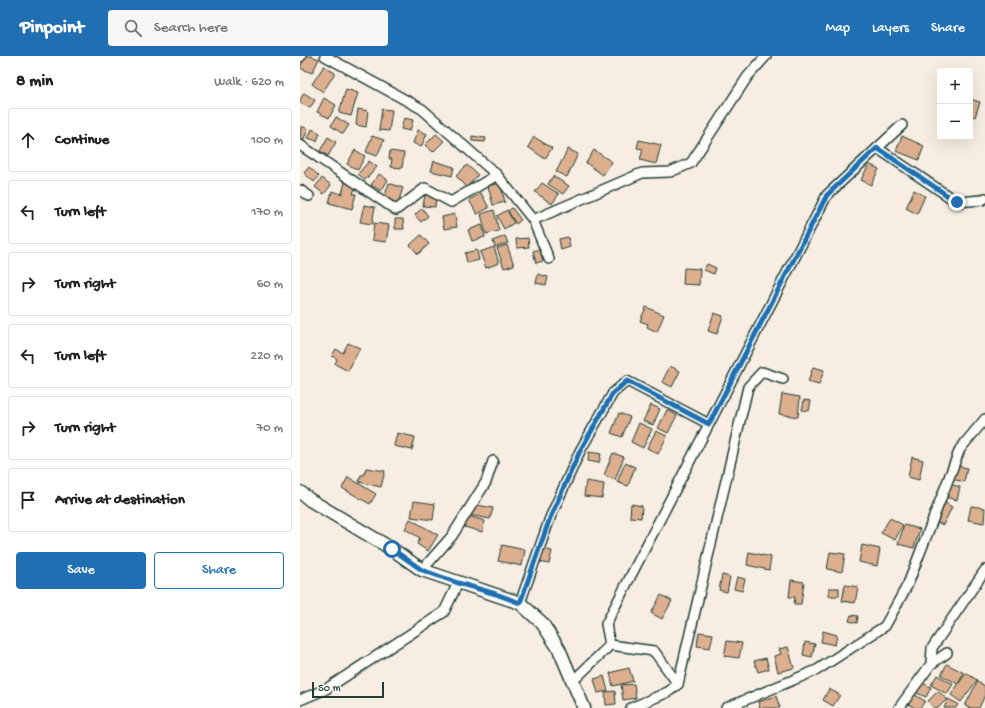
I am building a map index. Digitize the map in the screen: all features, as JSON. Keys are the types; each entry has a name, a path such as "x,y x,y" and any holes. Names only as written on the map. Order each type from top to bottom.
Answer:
{"main road":[{"path":"300,492 310,500 392,549 422,570 520,603 542,623 559,649 584,708"}],"street":[{"path":"325,56 422,109 497,175 533,220 549,259"},
{"path":"533,220 642,173 670,172 691,163 748,76 766,56"},
{"path":"610,645 606,624 827,195 902,125"},
{"path":"300,145 396,210 425,188 451,202 497,175"},
{"path":"877,148 957,202 982,200 985,198"},
{"path":"300,190 309,196"},
{"path":"631,708 668,692 678,684 748,387 762,372 782,379"},
{"path":"520,603 550,518 580,451 613,393 627,381 709,424"},
{"path":"726,708 817,670 885,626 908,584 960,449 985,419"},
{"path":"422,570 452,536 486,482 493,462"},
{"path":"931,664 932,648 985,570"},
{"path":"300,700 326,689 444,612 458,583"},
{"path":"610,645 654,651 678,684"},
{"path":"573,681 610,645"},
{"path":"899,708 931,664 947,653"}],"building":[{"path":"305,56 311,56 319,59 312,73 300,68"},
{"path":"324,66 335,73 323,92 312,84"},
{"path":"346,89 358,93 351,116 339,113"},
{"path":"304,93 315,100 310,108 300,103"},
{"path":"324,98 336,105 329,118 317,112"},
{"path":"973,100 980,102 975,117 973,116"},
{"path":"358,109 368,111 366,127 356,125"},
{"path":"382,109 392,110 389,131 379,130"},
{"path":"336,117 349,125 343,134 331,126"},
{"path":"404,118 413,120 410,131 401,129"},
{"path":"301,126 308,129 304,139 300,138"},
{"path":"312,129 320,133 317,141 308,138"},
{"path":"418,130 427,134 421,147 413,143"},
{"path":"436,134 444,141 433,152 425,145"},
{"path":"372,136 384,140 377,156 366,152"},
{"path":"472,136 486,138 485,142 472,141"},
{"path":"902,136 924,146 919,160 896,151"},
{"path":"328,137 336,142 328,156 320,151"},
{"path":"534,137 552,148 545,159 528,147"},
{"path":"639,140 661,145 656,164 640,160 643,149 637,148"},
{"path":"568,149 578,154 567,177 556,172"},
{"path":"355,150 365,156 358,170 347,164"},
{"path":"594,150 612,162 603,175 586,163"},
{"path":"390,151 404,153 402,168 391,167 392,159 389,159"},
{"path":"369,161 377,167 365,180 358,174"},
{"path":"434,161 454,167 452,176 431,171"},
{"path":"869,164 879,169 871,185 861,180"},
{"path":"467,165 478,175 467,187 456,176"},
{"path":"309,167 319,176 314,182 304,173"},
{"path":"379,174 388,180 381,191 371,185"},
{"path":"553,176 569,186 563,194 548,184"},
{"path":"322,178 331,185 324,194 315,187"},
{"path":"345,182 356,185 353,194 356,194 352,209 329,203 332,191 342,194"},
{"path":"389,183 403,188 398,203 384,198"},
{"path":"500,183 505,202 493,205 488,186"},
{"path":"542,183 559,194 552,204 535,192"},
{"path":"914,190 925,196 917,214 906,208"},
{"path":"481,193 489,208 477,214 469,200"},
{"path":"425,195 436,196 435,207 423,206"},
{"path":"364,205 375,207 372,224 360,222"},
{"path":"422,208 428,216 421,222 415,215"},
{"path":"512,208 521,220 516,224 508,211"},
{"path":"494,210 499,231 486,234 481,214"},
{"path":"507,210 514,223 504,229 497,216"},
{"path":"455,214 457,227 444,229 442,217"},
{"path":"395,219 403,219 404,229 395,229"},
{"path":"374,223 389,225 386,242 372,240"},
{"path":"482,225 485,237 472,241 468,230"},
{"path":"421,235 429,244 418,254 410,245"},
{"path":"505,236 508,243 495,247 493,241"},
{"path":"568,237 570,247 561,250 559,239"},
{"path":"528,238 529,247 517,248 516,239"},
{"path":"507,245 514,265 504,268 497,248"},
{"path":"494,247 499,263 486,268 480,252"},
{"path":"540,249 543,261 536,263 533,251"},
{"path":"477,250 479,260 467,263 465,253"},
{"path":"707,264 716,268 714,274 704,270"},
{"path":"684,268 700,269 699,285 683,284"},
{"path":"538,274 548,277 546,285 536,283"},
{"path":"646,307 664,315 657,332 647,327 648,324 640,321"},
{"path":"714,313 723,316 717,334 708,331"},
{"path":"348,343 360,348 348,371 335,364 337,359 332,356 336,349 343,353"},
{"path":"670,366 680,371 672,387 662,382"},
{"path":"813,367 824,370 819,385 808,382"},
{"path":"782,394 800,397 798,417 779,414"},
{"path":"804,400 811,401 809,411 802,410"},
{"path":"651,405 660,409 653,425 643,421"},
{"path":"667,410 677,415 668,433 658,428"},
{"path":"619,413 630,417 622,437 611,433"},
{"path":"639,423 652,429 643,448 631,442"},
{"path":"656,431 667,436 658,454 647,448"},
{"path":"397,433 415,437 412,450 394,446"},
{"path":"589,452 601,454 599,463 588,461"},
{"path":"613,453 624,457 615,480 604,475"},
{"path":"912,457 923,460 919,480 908,477"},
{"path":"625,463 635,467 628,486 617,482"},
{"path":"955,465 967,468 964,482 952,479"},
{"path":"366,468 385,471 381,487 359,482 361,475 364,475"},
{"path":"348,477 376,494 370,504 342,488"},
{"path":"586,481 604,484 602,498 584,496"},
{"path":"949,484 960,487 957,500 945,497"},
{"path":"414,501 435,504 433,520 411,517"},
{"path":"942,501 952,507 943,525 932,520"},
{"path":"471,504 493,508 490,519 469,515"},
{"path":"631,504 642,506 641,518 630,517"},
{"path":"971,506 985,508 984,523 968,520"},
{"path":"465,515 485,521 482,532 461,526"},
{"path":"890,518 903,525 895,540 881,533"},
{"path":"410,519 438,535 428,551 417,544 420,538 405,529"},
{"path":"904,525 920,529 914,548 898,544"},
{"path":"502,545 525,550 522,566 498,561"},
{"path":"862,545 880,549 877,566 859,562"},
{"path":"538,548 552,551 549,564 535,561"},
{"path":"749,552 771,557 769,570 747,565"},
{"path":"830,552 845,554 842,572 827,569"},
{"path":"722,575 730,577 727,592 719,590"},
{"path":"737,577 745,579 742,591 734,589"},
{"path":"791,580 804,582 801,604 794,604 795,597 789,597"},
{"path":"845,585 858,587 855,603 842,601"},
{"path":"829,588 839,588 839,596 829,596"},
{"path":"661,595 672,601 662,619 651,613"},
{"path":"851,615 858,616 857,623 849,621"},
{"path":"823,631 837,635 835,645 821,642"},
{"path":"699,632 713,634 710,648 697,646"},
{"path":"727,641 742,643 739,658 724,656"},
{"path":"805,642 815,644 812,657 803,655"},
{"path":"788,647 794,668 778,672 774,656 781,654 779,649"},
{"path":"766,658 769,669 758,672 754,661"},
{"path":"947,664 964,673 958,684 941,675"},
{"path":"629,668 633,681 613,686 610,673"},
{"path":"966,673 977,680 961,702 951,695"},
{"path":"937,675 953,684 947,694 931,685"},
{"path":"604,676 608,691 598,693 594,679"},
{"path":"920,682 931,687 926,697 915,692"},
{"path":"977,682 985,686 985,695 979,708 969,708 965,706"},
{"path":"634,684 636,698 623,700 621,685"},
{"path":"829,689 840,695 833,706 823,700"},
{"path":"615,691 616,704 606,705 605,692"},
{"path":"938,691 947,699 938,708 934,708 928,701"},
{"path":"912,693 925,701 920,708 915,708 906,703"},
{"path":"776,696 780,708 760,708 758,702"},
{"path":"948,699 958,704 956,708 944,708"}],"route":[{"path":"392,549 422,570 520,603 550,518 580,451 613,393 627,381 709,424 827,195 877,148 957,202"}]}
